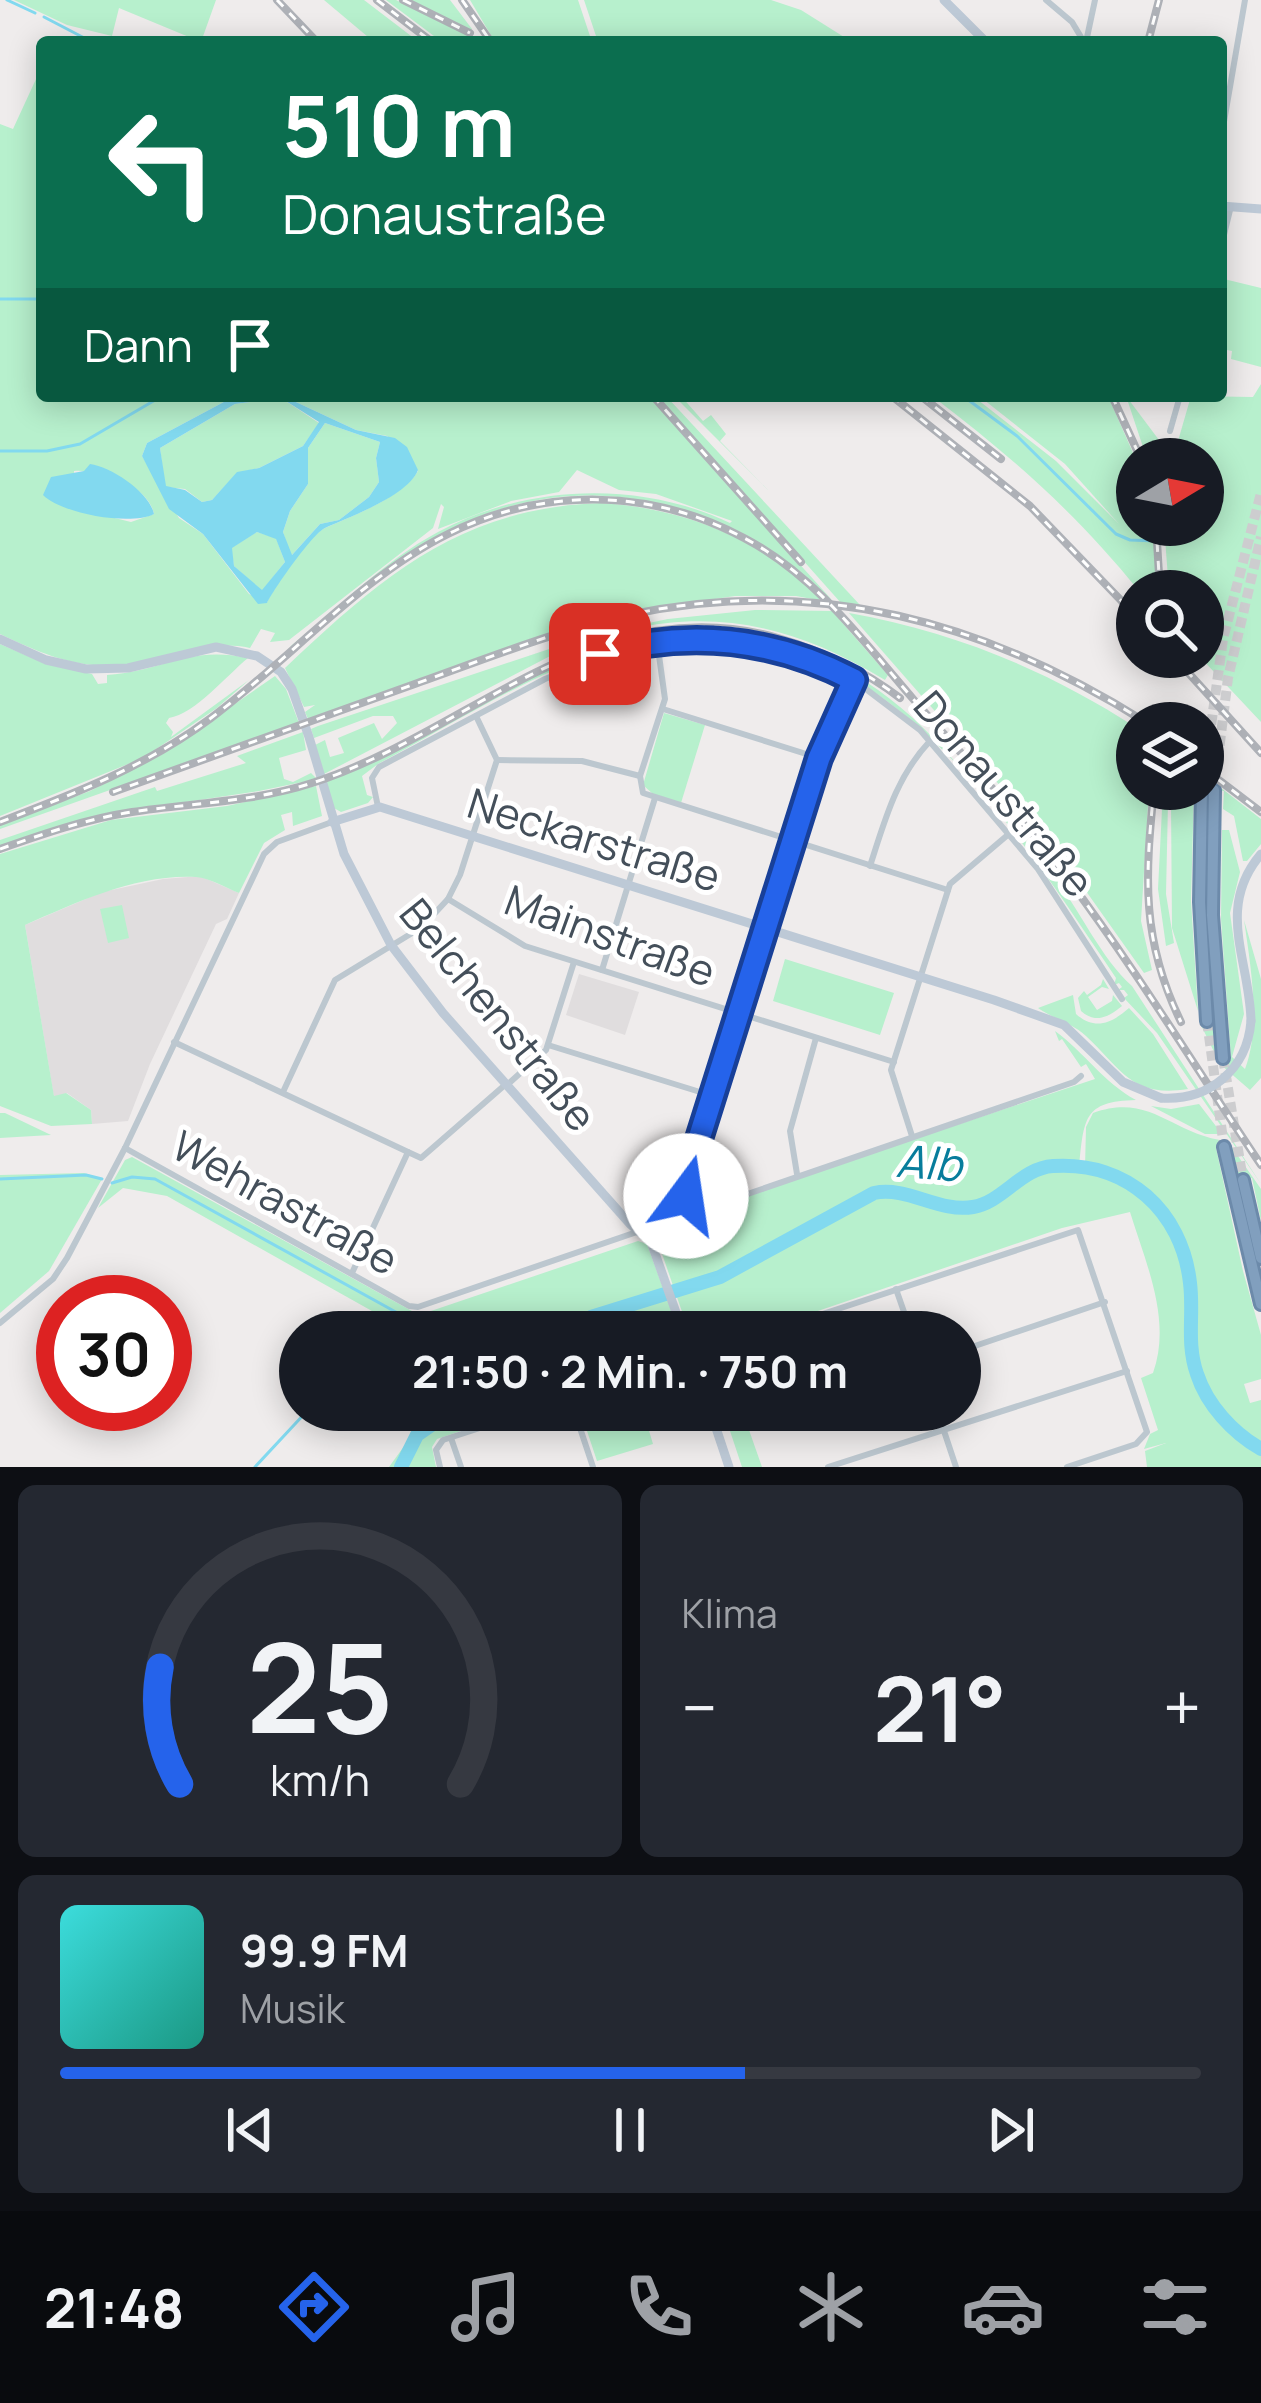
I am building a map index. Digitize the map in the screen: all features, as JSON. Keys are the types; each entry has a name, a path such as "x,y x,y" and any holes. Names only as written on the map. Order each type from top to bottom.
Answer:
{"highway":[{"path":"1206,810 1200,888 1207,1021"},
{"path":"1209,810 1223,1058"},
{"path":"1225,1147 1261,1304"},
{"path":"1243,1180 1261,1258"}],"street":[{"path":"944,0 980,36"},
{"path":"1046,0 1081,36"},
{"path":"1087,36 1095,0"},
{"path":"1227,104 1245,0"},
{"path":"1072,22 1092,17"},
{"path":"1227,206 1261,209"},
{"path":"1170,431 1178,402"},
{"name":"Belchenstraße","path":"0,639 46,660 86,669 128,668 212,647 240,650 284,675 332,822 361,893 391,945 430,998 651,1242 676,1311"},
{"path":"657,641 663,709 640,776 643,794 948,890"},
{"name":"Donaustraße","path":"378,807 372,783 376,770 591,657 657,641 742,641 804,657 854,680 899,711 1038,868 1122,999"},
{"path":"691,1211 685,1184 819,758 854,680"},
{"path":"663,709 819,758"},
{"path":"283,1093 335,980 422,927 448,899 497,760 476,716"},
{"path":"870,866 896,789 910,763 930,741"},
{"path":"497,760 582,761 640,776"},
{"path":"602,970 656,798"},
{"path":"0,1323 53,1279 124,1148 264,854 277,842 378,807"},
{"name":"Neckarstraße","path":"378,807 1064,1025 1123,1082 1161,1098 1193,1096 1221,1082 1242,1056 1251,1021 1236,939 1236,906 1243,882 1261,854"},
{"path":"912,1136 891,1079 948,890 1010,833"},
{"name":"Mainstraße","path":"448,899 513,941 894,1062"},
{"path":"174,1042 421,1158 548,1046 574,962"},
{"path":"797,1174 790,1131 816,1038"},
{"path":"548,1046 713,1096"},
{"path":"640,1232 1082,1076"},
{"name":"Wehrastraße","path":"124,1148 409,1306 418,1307 640,1232"},
{"path":"351,1275 408,1152"},
{"path":"831,1311 1067,1231 1080,1232 1147,1429 1146,1437 1136,1444 1067,1467"},
{"path":"896,1289 904,1311"},
{"path":"981,1344 1105,1302"},
{"path":"981,1419 1128,1370"},
{"path":"440,1467 436,1448 472,1431"},
{"path":"581,1431 593,1467"},
{"path":"717,1431 729,1467"},
{"path":"828,1467 944,1431 956,1467"},
{"path":"451,1438 461,1467"}],"shaded area":[{"path":"200,876 239,893 227,919 216,924 128,1121 92,1124 91,1110 67,1093 54,1097 25,925 102,892"},
{"path":"579,974 639,992 625,1035 566,1015"}],"green space":[{"path":"14,0 216,0 203,36 187,36 119,8 112,36 67,25"},
{"path":"324,0 364,0 411,36 367,36"},
{"path":"386,0 396,0 469,36 434,36"},
{"path":"408,0 450,0 472,29 471,31"},
{"path":"470,0 578,0 590,36 491,36"},
{"path":"584,0 771,0 801,10 842,36 596,36"},
{"path":"36,79 36,402 224,402 147,443 142,456 179,518 203,534 249,594 267,602 318,533 389,497 418,471 408,452 387,436 356,430 296,402 653,402 832,600 787,564 690,513 640,500 588,496 536,500 483,515 429,541 389,567 279,661 292,645 399,557 438,532 508,504 583,493 621,494 732,521 656,494 619,490 577,470 559,492 511,501 438,529 441,504 433,528 289,640 270,642 275,633 261,629 250,648 204,648 111,666 62,659 0,634 0,124 13,129","holes":["74,471 109,476 143,495 154,514 131,522 74,508"]},
{"path":"1227,280 1261,288 1261,367 1231,359 1232,351 1227,350"},
{"path":"1261,384 1261,722 1220,678 1224,678 1224,570 1167,570 1166,546 1224,546 1224,438 1179,438 1189,402 1227,402 1227,397 1253,397"},
{"path":"287,402 319,423 303,446 259,468 237,473 212,500 202,502 185,489 165,487 160,448 235,404"},
{"path":"662,402 672,402 860,605 841,603"},
{"path":"680,402 686,402 703,421 711,415 726,434 720,441 769,491"},
{"path":"940,402 981,402 1056,461 1116,521 1116,546 1155,546 1156,570 1121,570 1042,487"},
{"path":"987,402 1111,402 1126,438 1116,438 1116,521 1065,464"},
{"path":"1130,402 1158,438 1140,438"},
{"path":"325,423 380,442 379,482 369,497 339,520 320,524 291,556 283,532 308,484 308,448"},
{"path":"600,503 662,512 721,531 775,560 823,601 735,596 595,617 308,719 305,712 315,705 304,707 285,668 391,577 465,533 506,518"},
{"path":"257,532 276,538 285,562 262,591 234,566 231,548"},
{"path":"755,610 832,611 888,675 885,680 844,657 764,628 724,622 643,627 556,653 324,774 315,745 325,740 330,757 344,753 338,738 374,723 382,739 397,723 393,716 373,716 314,738 311,729 318,726 591,635 668,619"},
{"path":"849,613 963,642 1034,671 1116,716 1116,810 1148,810 1141,921 1152,970 1144,973 1059,853"},
{"path":"667,633 756,639 832,663 900,707 964,772 907,717 842,672 769,644 688,636 598,653 544,675 378,764 362,776 367,795 373,797 368,803 341,812 332,807 326,782 536,674 623,641"},
{"path":"0,644 46,664 92,674 98,684 107,683 107,675 192,657 248,658 200,702 169,718 171,737 249,680 143,758 0,816"},
{"path":"275,676 286,689 299,723 0,829 0,825 90,791 161,755"},
{"path":"664,713 705,725 681,803 654,795 643,785"},
{"path":"303,732 306,750 279,758 284,779 293,782 311,773 317,779 99,815 0,846 0,840 155,787 157,791 246,763 237,756"},
{"path":"974,784 1062,887 1261,1184 1157,1033 1124,998 1128,995 1118,990 1119,983 1114,985 1116,978 1019,839"},
{"path":"316,786 322,816 293,826 292,812 281,815 285,830 264,843 239,893 201,878 151,880 108,891 25,925 54,1096 66,1093 91,1110 92,1124 51,1126 0,1106 0,854 111,820 227,806"},
{"path":"1224,790 1261,819 1261,844 1247,861 1243,861 1234,816 1224,810"},
{"path":"1162,810 1168,810 1166,894 1174,943 1166,946 1158,889"},
{"path":"1171,810 1193,810 1191,901 1198,1011 1172,928"},
{"path":"1222,830 1229,830 1240,872 1230,913 1244,1014 1232,1057 1245,1069 1253,1035 1244,920 1261,979 1261,1078 1250,1090 1217,1058 1231,1057 1221,919"},
{"path":"122,905 129,938 108,943 100,909"},
{"path":"785,959 894,993 880,1035 773,1001"},
{"path":"1103,979 1109,989 1102,987 1088,997 1097,1010 1112,1001 1113,995 1122,1006 1107,1016 1091,1017 1081,1011 1078,998"},
{"path":"1073,995 1076,1014 1097,1024 1129,1008 1153,1034 1188,1089 1169,1091 1141,1085 1080,1031 1038,1008"},
{"path":"1213,1020 1217,1058 1199,1021"},
{"path":"1055,1031 1136,1100 1105,1104 1096,1109 1090,1116 1085,1125 1079,1168 1085,1168 1086,1127 1093,1113 1113,1108 1146,1111 1231,1146 1216,1148 1261,1335 1261,1379 1244,1384 1250,1403 1261,1400 1261,1467 1147,1467 1145,1451 1166,1443 1144,1449 1150,1434 1158,1430 1141,1378 1153,1373 1160,1333 1155,1292 1130,1212 1062,1228 818,1311 682,1311 658,1231 723,1209 722,1203 1095,1079 1086,1064 1081,1067"},
{"path":"1199,1104 1222,1134 1205,1134 1151,1106 1171,1109"},
{"path":"0,1113 5,1113 51,1135 0,1138"},
{"path":"1231,1146 1261,1189 1261,1221 1252,1178 1237,1181"},
{"path":"132,1157 412,1311 372,1311 167,1196 123,1188 98,1208 125,1160"},
{"path":"84,1173 102,1179 49,1271 36,1275 36,1282 0,1313 0,1175"},
{"path":"666,1189 679,1193 680,1204 639,1222 626,1208 638,1198"},
{"path":"638,1241 647,1244 671,1311 431,1311"},
{"path":"415,1431 461,1431 437,1439 432,1447 436,1467 389,1467"},
{"path":"587,1431 649,1431 653,1444 597,1461"},
{"path":"730,1431 749,1431 762,1467 742,1467"}],"water":[{"path":"224,402 250,402 235,404 160,448 166,486 185,490 202,502 212,500 237,472 259,468 303,446 319,422 287,402 296,402 356,430 395,438 407,447 418,470 391,497 319,532 267,603 258,604 203,534 169,509 142,456 147,443","holes":["325,423 380,442 379,482 369,497 339,520 320,524 292,555 283,532 308,484 308,448","257,532 276,539 285,562 262,590 234,566 232,548"]},
{"path":"90,464 129,482 154,514 130,519 97,516 65,508 43,495 51,477 84,471"}],"waterway":[{"path":"7,0 35,13"},
{"path":"44,17 80,36"},
{"path":"0,299 36,299"},
{"path":"0,451 47,451 80,444 152,402"},
{"path":"971,402 1017,436 1116,534"},
{"name":"Alb","path":"610,1311 720,1277 874,1193 973,1207 1042,1168 1104,1172 1146,1196 1176,1234 1185,1257 1192,1351 1201,1385 1222,1417 1261,1449"},
{"path":"0,1179 86,1175 102,1179"},
{"path":"112,1183 132,1177 155,1179 394,1311"},
{"path":"255,1467 288,1431"},
{"name":"Alb","path":"401,1467 423,1431"}],"tunnel":[{"path":"1214,702 1223,639 1261,493"},
{"path":"1224,710 1261,537"},
{"path":"1207,1021 1224,1147"},
{"path":"1223,1058 1243,1180"}],"railway":[{"path":"277,0 311,36"},
{"path":"377,0 424,36"},
{"path":"403,0 470,33"},
{"path":"462,0 487,36"},
{"path":"1150,36 1159,0"},
{"path":"658,402 801,562"},
{"path":"900,402 1030,506 1116,595"},
{"path":"929,402 1001,459"},
{"path":"1115,402 1131,438"},
{"path":"0,822 109,778 187,735 385,573 448,534 484,519 558,501 634,502 672,510 770,553 816,590 857,633 1068,879 1261,1165"},
{"path":"1157,546 1159,570"},
{"path":"113,792 546,638 628,615 698,604 766,600 898,616 1025,658 1116,705"},
{"path":"0,849 115,815 245,798 312,783 370,760 536,672 592,648 651,632 712,627 778,638 842,662 900,698"},
{"path":"1193,678 1261,753"},
{"path":"1224,784 1261,812"},
{"path":"1152,810 1149,908 1159,963 1181,1022"}],"route":[{"path":"600,654 657,641 742,641 804,657 854,680 819,758 686,1180 686,1196"}]}
